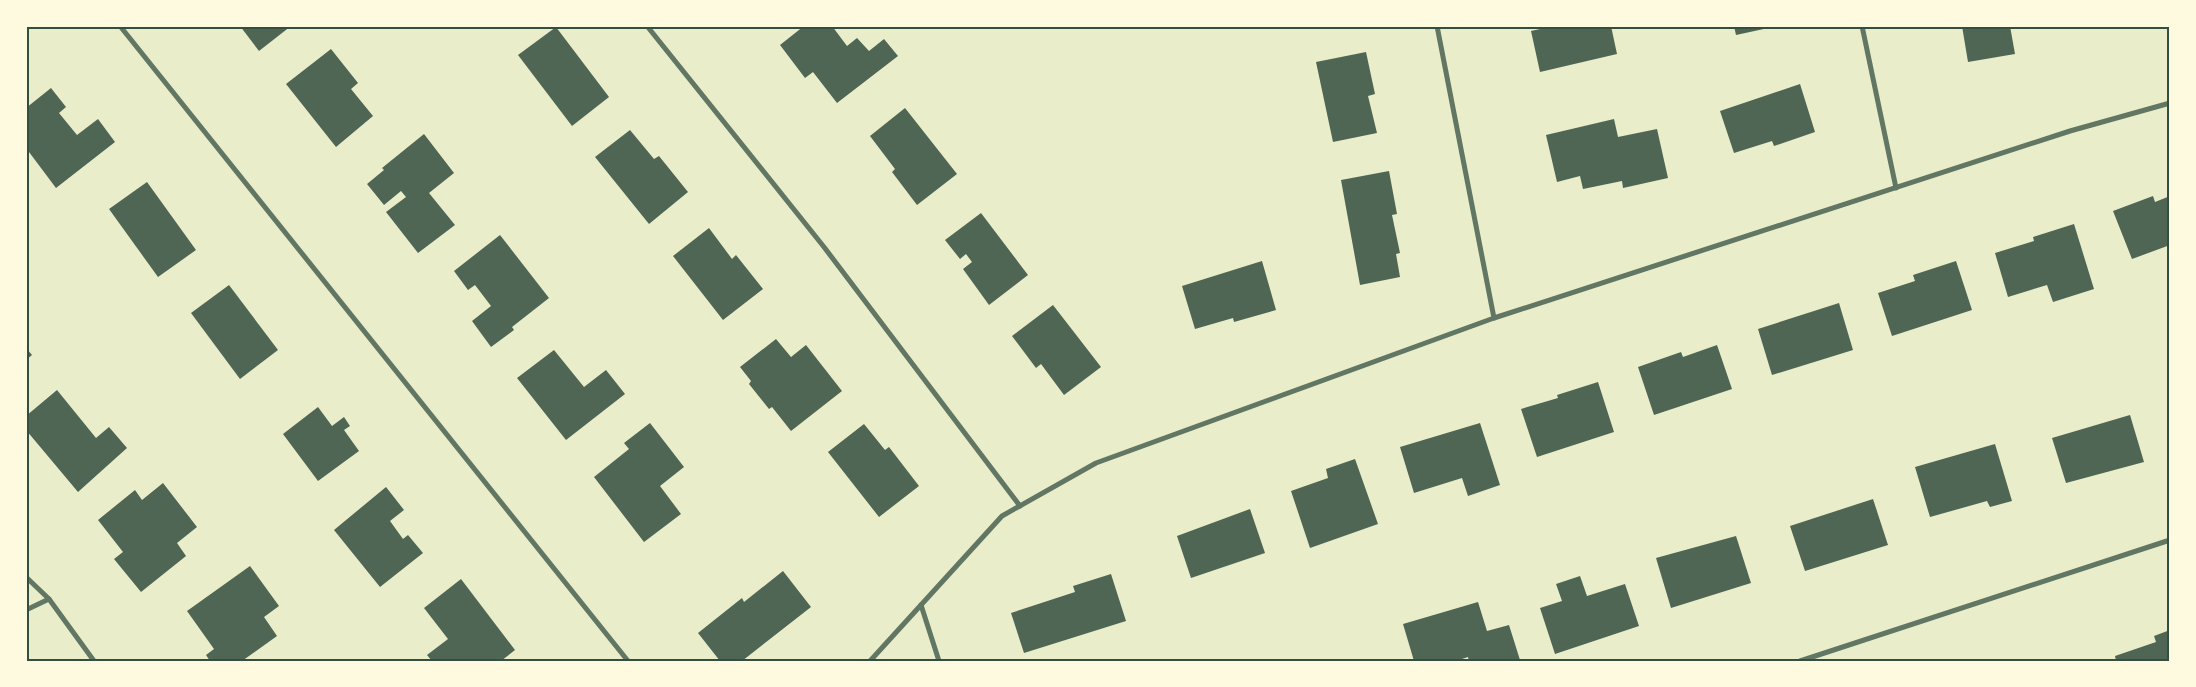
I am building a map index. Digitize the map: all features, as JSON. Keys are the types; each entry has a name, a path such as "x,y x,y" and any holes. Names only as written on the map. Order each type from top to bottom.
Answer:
{"street":[{"path":"120,26 628,661"},
{"path":"647,26 824,247 1020,506"},
{"path":"1437,26 1494,318"},
{"path":"1862,26 1896,188"},
{"path":"870,661 1002,516 1096,463 1494,318 2070,131 2170,103"},
{"path":"1800,661 2170,540"},
{"path":"26,577 49,600 94,661"},
{"path":"26,610 49,600"},
{"path":"921,605 939,661"}],"building":[{"path":"240,26 291,26 259,51"},
{"path":"804,26 832,26 847,46 857,38 869,51 884,39 898,56 837,103 813,72 805,78 780,45"},
{"path":"1540,26 1611,26 1617,54 1540,72 1531,31 1540,29"},
{"path":"1734,26 1773,26 1773,27 1736,35"},
{"path":"1962,26 2010,26 2015,54 1968,62"},
{"path":"556,27 609,97 572,126 518,55"},
{"path":"331,49 358,83 351,89 373,116 336,147 286,84"},
{"path":"1366,52 1375,94 1368,96 1377,133 1333,142 1316,62"},
{"path":"1800,84 1815,132 1774,146 1772,141 1734,153 1720,111"},
{"path":"51,88 66,107 59,113 77,135 98,119 115,142 56,188 26,148 26,108"},
{"path":"905,108 957,174 917,205 892,172 895,169 870,136"},
{"path":"1614,119 1618,137 1657,129 1668,178 1623,188 1622,181 1583,189 1580,176 1557,182 1546,135"},
{"path":"630,130 654,159 659,156 688,192 649,224 595,157"},
{"path":"424,134 454,173 429,193 455,225 418,253 386,212 406,197 401,191 384,205 367,184 384,170 382,168"},
{"path":"1389,171 1397,214 1392,215 1400,253 1396,254 1400,277 1360,285 1341,180"},
{"path":"147,182 196,250 158,277 109,209"},
{"path":"2153,196 2155,202 2170,196 2170,245 2132,259 2113,211"},
{"path":"981,213 1028,275 989,305 963,269 972,262 966,254 960,259 945,240"},
{"path":"2074,224 2094,289 2053,302 2047,285 2008,297 1995,253 2034,241 2033,237"},
{"path":"709,228 732,259 736,255 763,289 723,320 673,256"},
{"path":"500,235 549,298 512,327 514,330 491,347 472,321 491,306 475,285 468,290 454,271"},
{"path":"1262,261 1276,310 1234,322 1233,318 1195,329 1182,286"},
{"path":"1956,261 1972,310 1892,336 1878,293 1915,281 1913,275"},
{"path":"229,285 278,350 240,379 191,313"},
{"path":"1839,303 1853,350 1772,375 1758,329"},
{"path":"1053,305 1101,367 1064,395 1041,364 1036,368 1012,336"},
{"path":"776,339 791,357 806,345 842,391 791,431 772,407 769,409 749,384 751,381 740,367"},
{"path":"1717,345 1732,389 1654,415 1638,367 1681,352 1683,357"},
{"path":"26,348 32,355 26,360"},
{"path":"554,350 584,387 606,370 625,394 566,440 517,378"},
{"path":"1598,382 1614,432 1537,457 1521,409 1558,398 1557,395"},
{"path":"57,390 96,438 109,427 127,448 78,492 26,430 26,416"},
{"path":"318,407 332,426 344,417 350,426 344,430 359,451 318,481 283,434"},
{"path":"2130,415 2144,462 2066,483 2052,438"},
{"path":"650,423 684,467 660,486 681,514 644,542 594,477 629,449 624,443"},
{"path":"1480,423 1500,485 1468,496 1462,478 1414,493 1400,447"},
{"path":"864,424 885,450 889,447 919,486 879,517 828,452"},
{"path":"1995,444 2012,501 1990,507 1987,501 1930,517 1915,467"},
{"path":"1355,459 1378,524 1310,548 1291,491 1328,478 1326,469"},
{"path":"163,483 197,527 177,543 186,556 141,592 114,559 123,552 98,520 135,490 142,500"},
{"path":"386,487 404,510 390,521 403,539 408,535 423,553 380,587 334,530"},
{"path":"1873,499 1888,545 1805,571 1790,526"},
{"path":"1250,509 1265,553 1191,578 1177,536"},
{"path":"1736,536 1751,583 1671,608 1656,558"},
{"path":"250,566 279,606 264,617 277,636 242,661 210,661 206,655 214,649 187,611"},
{"path":"783,571 811,607 742,661 720,661 698,633 742,598 744,602"},
{"path":"1111,574 1126,621 1024,653 1011,613 1075,592 1073,586"},
{"path":"1580,576 1587,596 1625,584 1639,626 1555,654 1540,608 1562,601 1556,584"},
{"path":"461,579 515,650 501,661 432,661 427,655 448,639 424,608"},
{"path":"1478,602 1487,631 1509,625 1520,660 1469,661 1468,657 1456,661 1414,661 1403,624"},
{"path":"2170,630 2170,661 2116,661 2115,656 2156,642 2154,636"}]}
